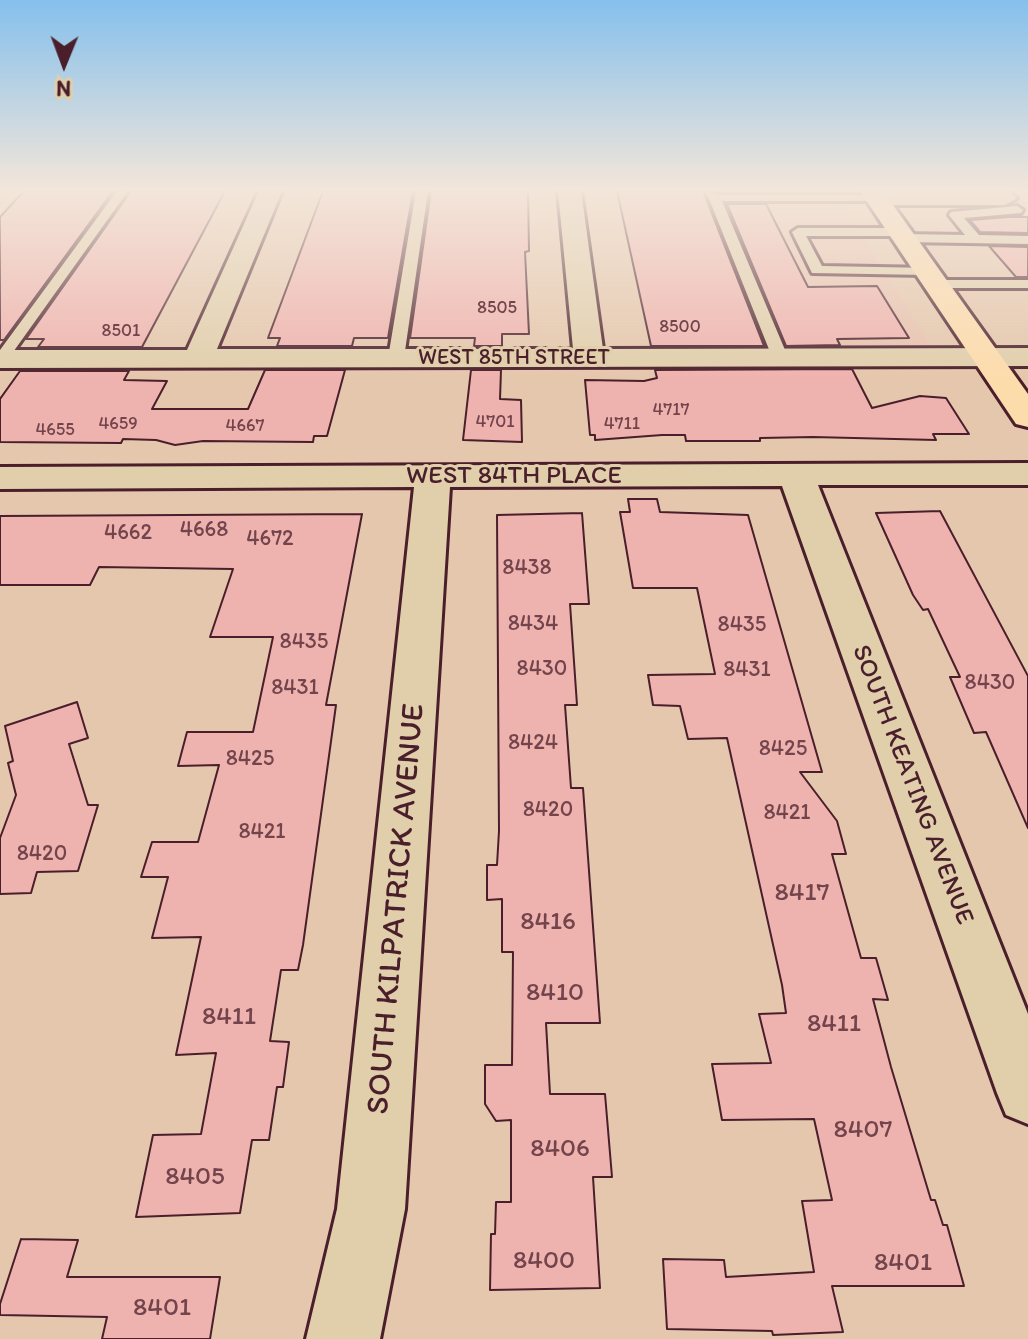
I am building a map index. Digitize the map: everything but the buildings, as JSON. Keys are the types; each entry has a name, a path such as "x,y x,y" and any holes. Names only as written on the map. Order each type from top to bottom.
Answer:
{"main road":[{"path":"914,253 985,357 1023,403"}],"street":[{"path":"198,359 244,253"},
{"path":"576,253 589,358"},
{"name":"WEST 85TH STREET","path":"0,359 1028,357"},
{"name":"WEST 84TH PLACE","path":"0,478 1028,474"},
{"name":"SOUTH KEATING AVENUE","path":"796,476 1028,1093"},
{"name":"SOUTH KILPATRICK AVENUE","path":"343,1339 371,1209 433,477"}],"lane":[{"path":"0,359 77,253"},
{"path":"396,358 412,253"},
{"path":"738,253 780,357"},
{"path":"809,253 817,270 1028,284"}],"shaded area":[{"path":"736,253 874,253 938,358 779,360"}]}
